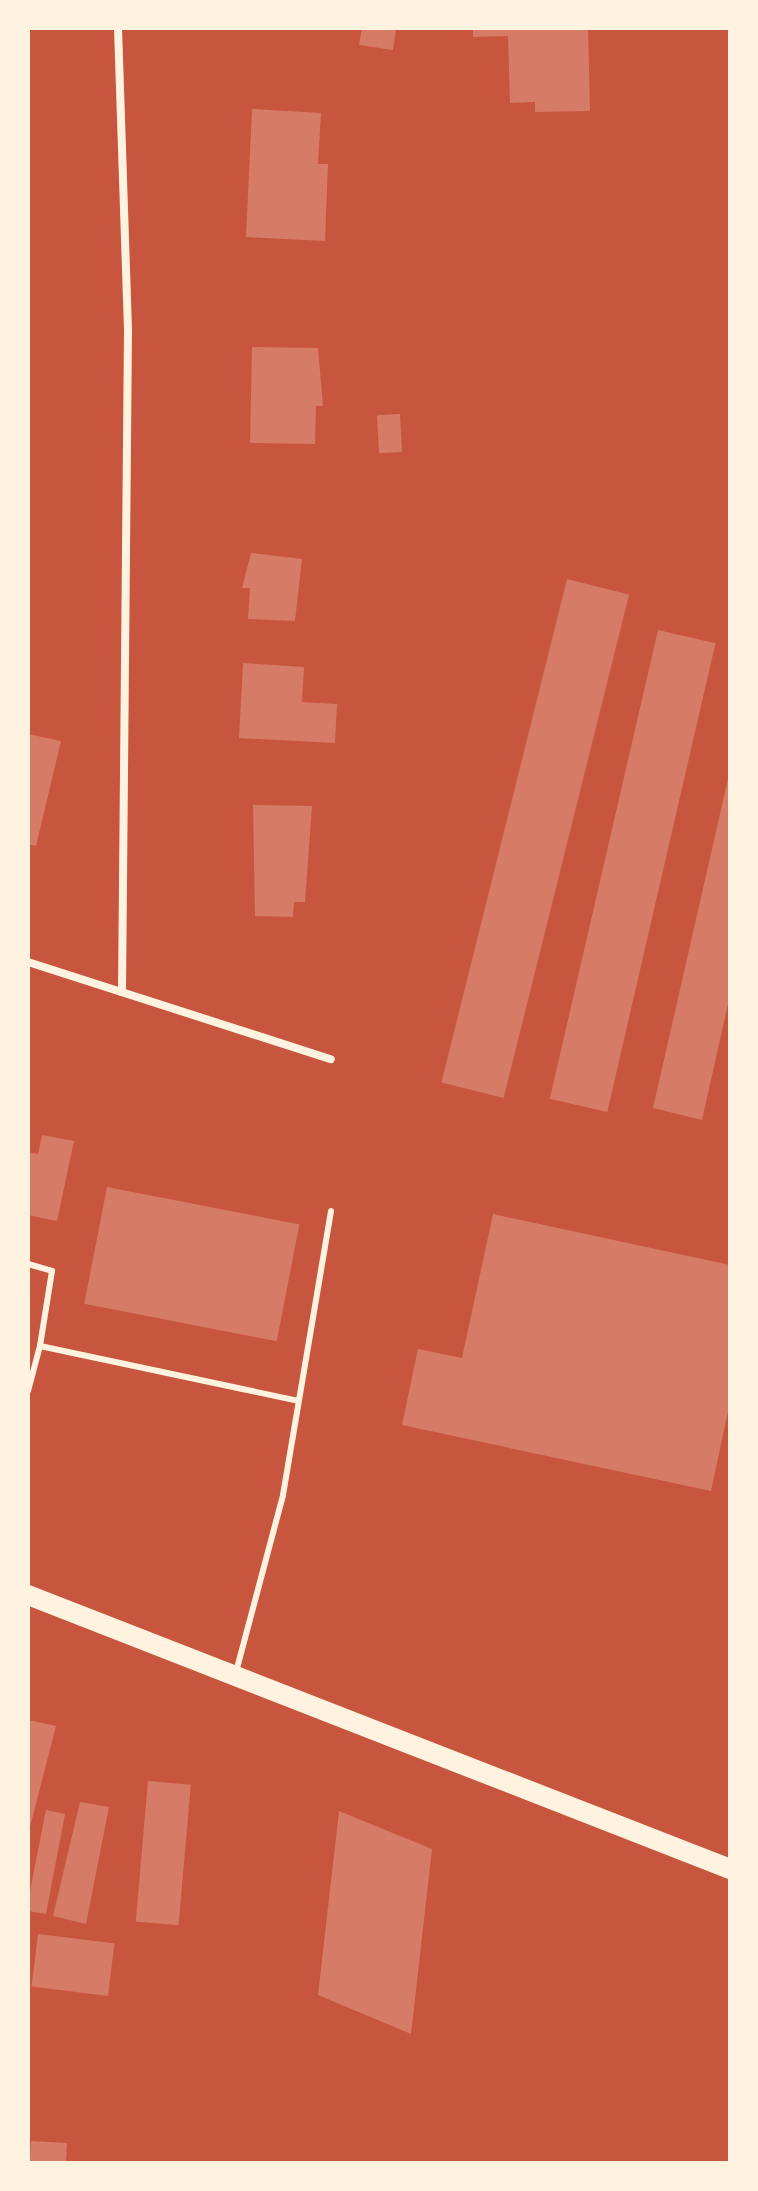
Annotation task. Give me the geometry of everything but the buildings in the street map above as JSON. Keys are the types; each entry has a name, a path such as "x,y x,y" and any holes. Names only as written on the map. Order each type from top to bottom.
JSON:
{"main road":[{"path":"28,1595 730,1869"}],"street":[{"path":"118,28 128,331 122,992"},
{"path":"28,962 331,1059"}],"lane":[{"path":"235,1676 283,1495 331,1211"},
{"path":"28,1264 52,1271 40,1346 28,1391"},
{"path":"40,1346 298,1401"}]}
